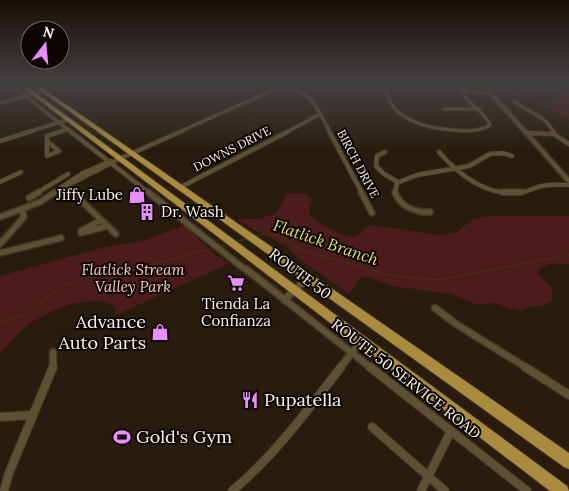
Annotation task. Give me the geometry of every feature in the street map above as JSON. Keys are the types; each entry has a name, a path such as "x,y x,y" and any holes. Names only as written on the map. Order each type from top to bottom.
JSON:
{"highway":[{"name":"ROUTE 50","path":"49,106 562,491"},
{"name":"ROUTE 50","path":"63,106 569,462"}],"street":[{"name":"ROUTE 50 SERVICE ROAD","path":"38,106 527,491"},
{"path":"0,217 22,210 64,187 83,173 237,106"},
{"name":"BIRCH DRIVE","path":"315,106 372,213"},
{"path":"395,106 406,118 423,126 448,130 484,129 489,127 490,123 475,106"},
{"path":"503,106 569,181"},
{"path":"520,106 549,122 554,134"},
{"path":"444,110 479,109"},
{"name":"DOWNS DRIVE","path":"179,188 320,114"},
{"path":"0,141 67,120"},
{"path":"48,142 47,136 68,129"},
{"path":"527,133 554,134 569,143"},
{"path":"385,152 377,156 376,166 384,174 398,182"},
{"path":"439,152 454,169 478,185 501,192 519,193 545,185 569,185"},
{"path":"430,212 416,212 400,201 395,190 398,182 410,176 472,165 485,155 500,153 512,156"},
{"path":"0,182 21,172"},
{"path":"29,198 68,174"},
{"path":"52,185 64,187 116,234"},
{"path":"0,244 24,217 22,210"},
{"path":"101,220 81,231 81,233 108,226"},
{"path":"0,253 62,238"},
{"path":"284,300 308,278"},
{"path":"435,308 456,324 569,395"},
{"path":"232,491 257,470 278,446 361,341"},
{"path":"4,491 9,473 53,371 53,352"},
{"path":"0,417 33,415"},
{"path":"372,427 445,491"},
{"path":"421,491 451,431"}],"green space":[{"path":"544,106 569,106 569,120"},
{"path":"287,194 305,194 312,200 310,212 314,219 331,230 350,237 357,236 367,227 373,225 438,235 457,232 472,220 488,216 569,216 569,264 550,264 539,269 538,274 552,288 552,300 549,303 525,309 522,312 493,303 477,305 452,294 392,286 368,277 361,278 349,294 298,258 287,247 237,220 259,219 276,213"},
{"name":"Flatlick Stream Valley Park","path":"185,225 212,253 230,263 116,315 113,305 102,302 78,303 65,306 31,323 0,353 0,276 105,247 140,242"}],"waterway":[{"name":"Flatlick Branch","path":"254,236 266,234 278,236 288,240 298,249 392,276 439,280 569,255"},
{"name":"Flatlick Branch","path":"235,242 246,239"},
{"name":"Flatlick Branch","path":"221,246 229,244"},
{"name":"Flatlick Branch","path":"0,321 20,317 63,286 81,278 120,273 214,248"}],"place":[{"name":"Jiffy Lube","path":"137,195"},
{"name":"Dr. Wash","path":"147,212"},
{"name":"Tienda La Confianza","path":"236,283"},
{"name":"Advance Auto Parts","path":"160,332"},
{"name":"Pupatella","path":"250,400"},
{"name":"Gold's Gym","path":"122,437"}]}
